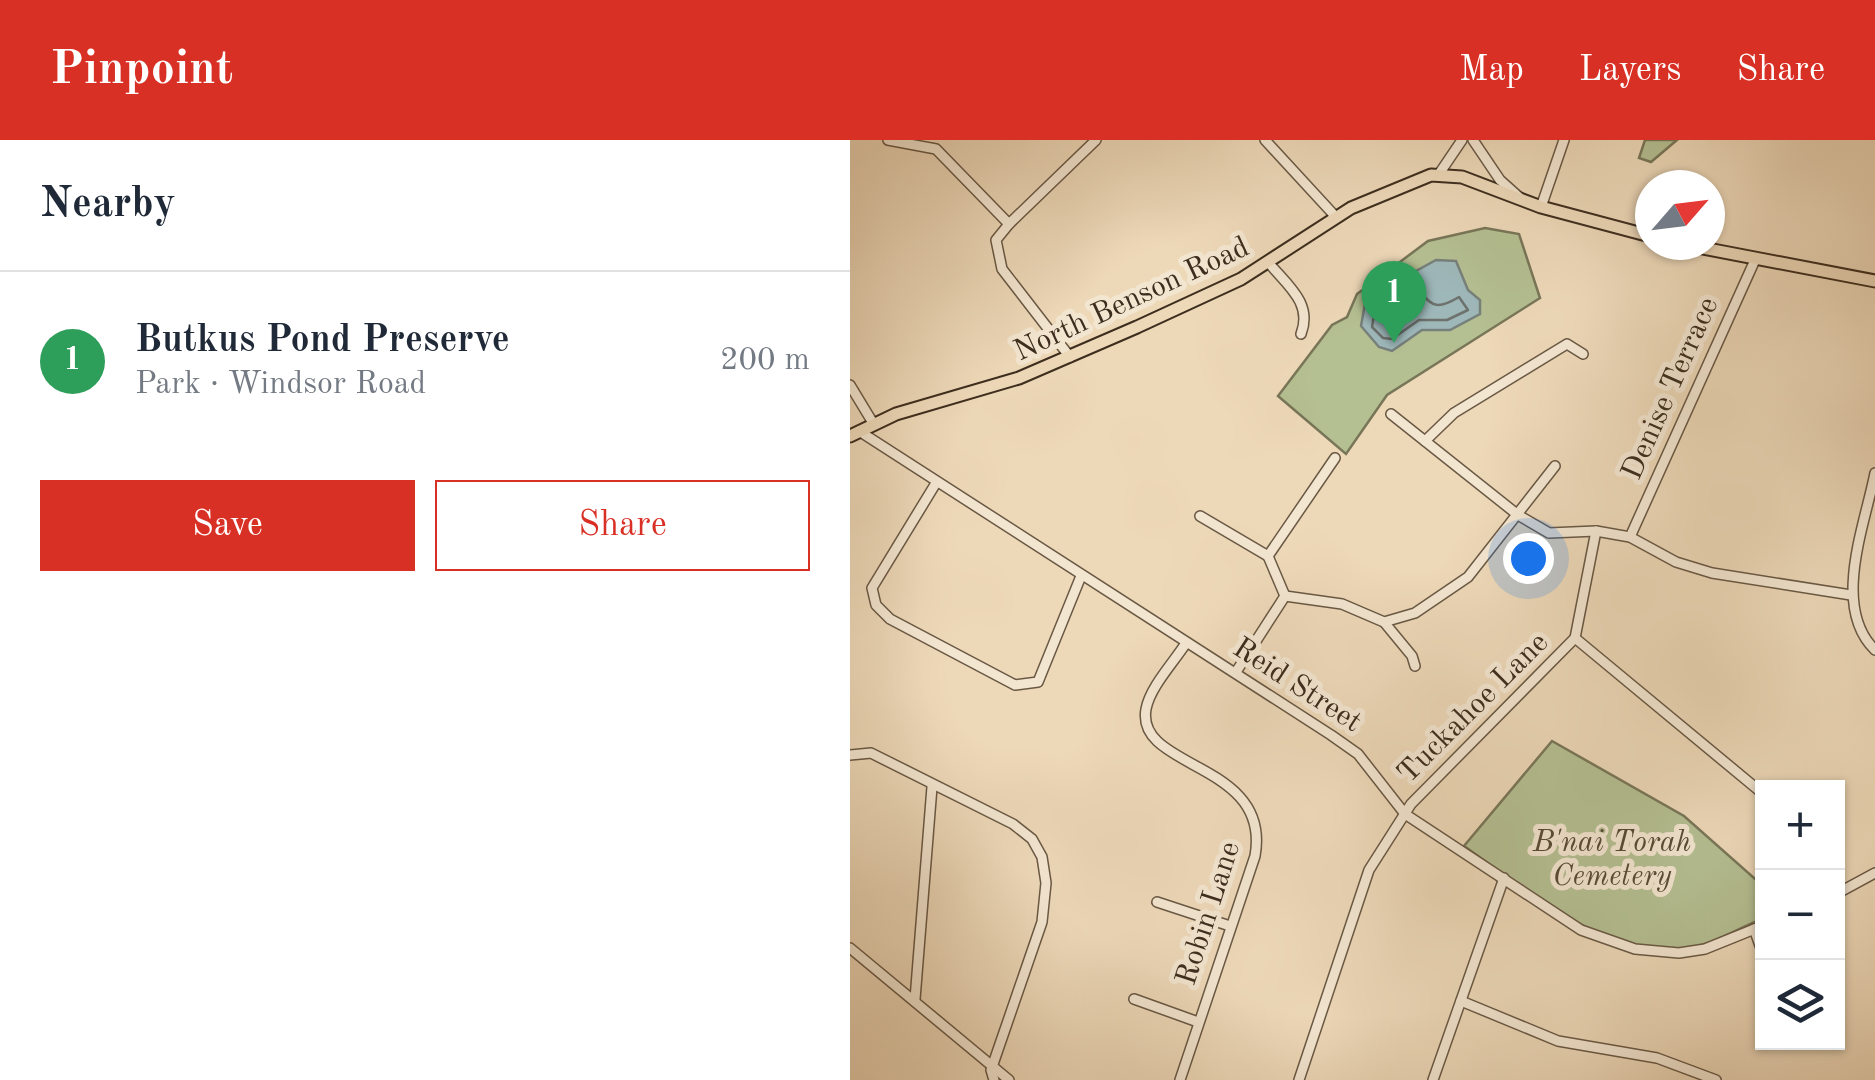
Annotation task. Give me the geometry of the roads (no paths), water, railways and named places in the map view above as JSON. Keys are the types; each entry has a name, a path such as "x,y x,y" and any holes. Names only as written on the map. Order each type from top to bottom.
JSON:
{"main road":[{"name":"North Benson Road","path":"854,433 873,423 1070,357 1220,290 1336,216 1439,174"},
{"path":"1439,174 1478,182 1541,208 1635,232"},
{"path":"1725,253 1875,281"}],"street":[{"path":"888,140 920,142 936,149 1009,224"},
{"path":"1070,357 998,262 996,240 1096,140"},
{"path":"1265,140 1336,216"},
{"path":"1439,174 1462,140"},
{"path":"1473,140 1500,180 1525,202"},
{"path":"1541,208 1564,140"},
{"name":"Denise Terrace","path":"1630,536 1754,260"},
{"path":"1268,262 1304,306 1307,316 1302,334"},
{"path":"1425,441 1454,413 1567,344 1582,354"},
{"path":"850,386 873,423"},
{"path":"1391,414 1518,515 1549,534 1596,531 1630,536 1676,562 1712,573 1852,594"},
{"name":"Reid Street","path":"854,433 1236,672 1358,754 1404,814 1581,930 1635,949 1691,952 1755,929"},
{"path":"1268,556 1335,458"},
{"path":"1285,596 1342,604 1384,622 1400,620 1426,608 1468,577 1555,466"},
{"path":"1875,473 1852,594 1856,619 1875,650"},
{"path":"936,483 872,588 876,605 890,619 1015,685 1038,682 1081,576"},
{"path":"1200,516 1268,556 1285,596"},
{"path":"1575,638 1596,531"},
{"path":"1236,672 1285,596"},
{"path":"1384,622 1415,666"},
{"name":"Tuckahoe Lane","path":"1299,1080 1369,870 1404,814 1575,638 1755,787"},
{"name":"Robin Lane","path":"1180,1080 1255,856 1256,820 1240,795 1154,738 1146,717 1148,702 1186,643"},
{"path":"853,754 871,754 1020,828 1038,847 1044,870 1045,903 1037,942 992,1075"},
{"path":"915,999 932,786"},
{"path":"1845,889 1875,873"},
{"path":"1433,1080 1504,878"},
{"path":"1157,902 1230,926"},
{"path":"850,948 915,999 992,1075 1008,1080"},
{"path":"1134,998 1198,1022"},
{"path":"1461,1000 1558,1041 1657,1058 1716,1080"}],"water":[{"path":"1436,260 1456,261 1468,290 1480,300 1480,314 1450,330 1422,330 1392,351 1379,347 1361,326 1365,304 1378,292"}],"place":[{"name":"Butkus Pond Preserve","path":"1394,343"}],"park label":[{"name":"B'nai Torah Cemetery","path":"1612,858"}]}
